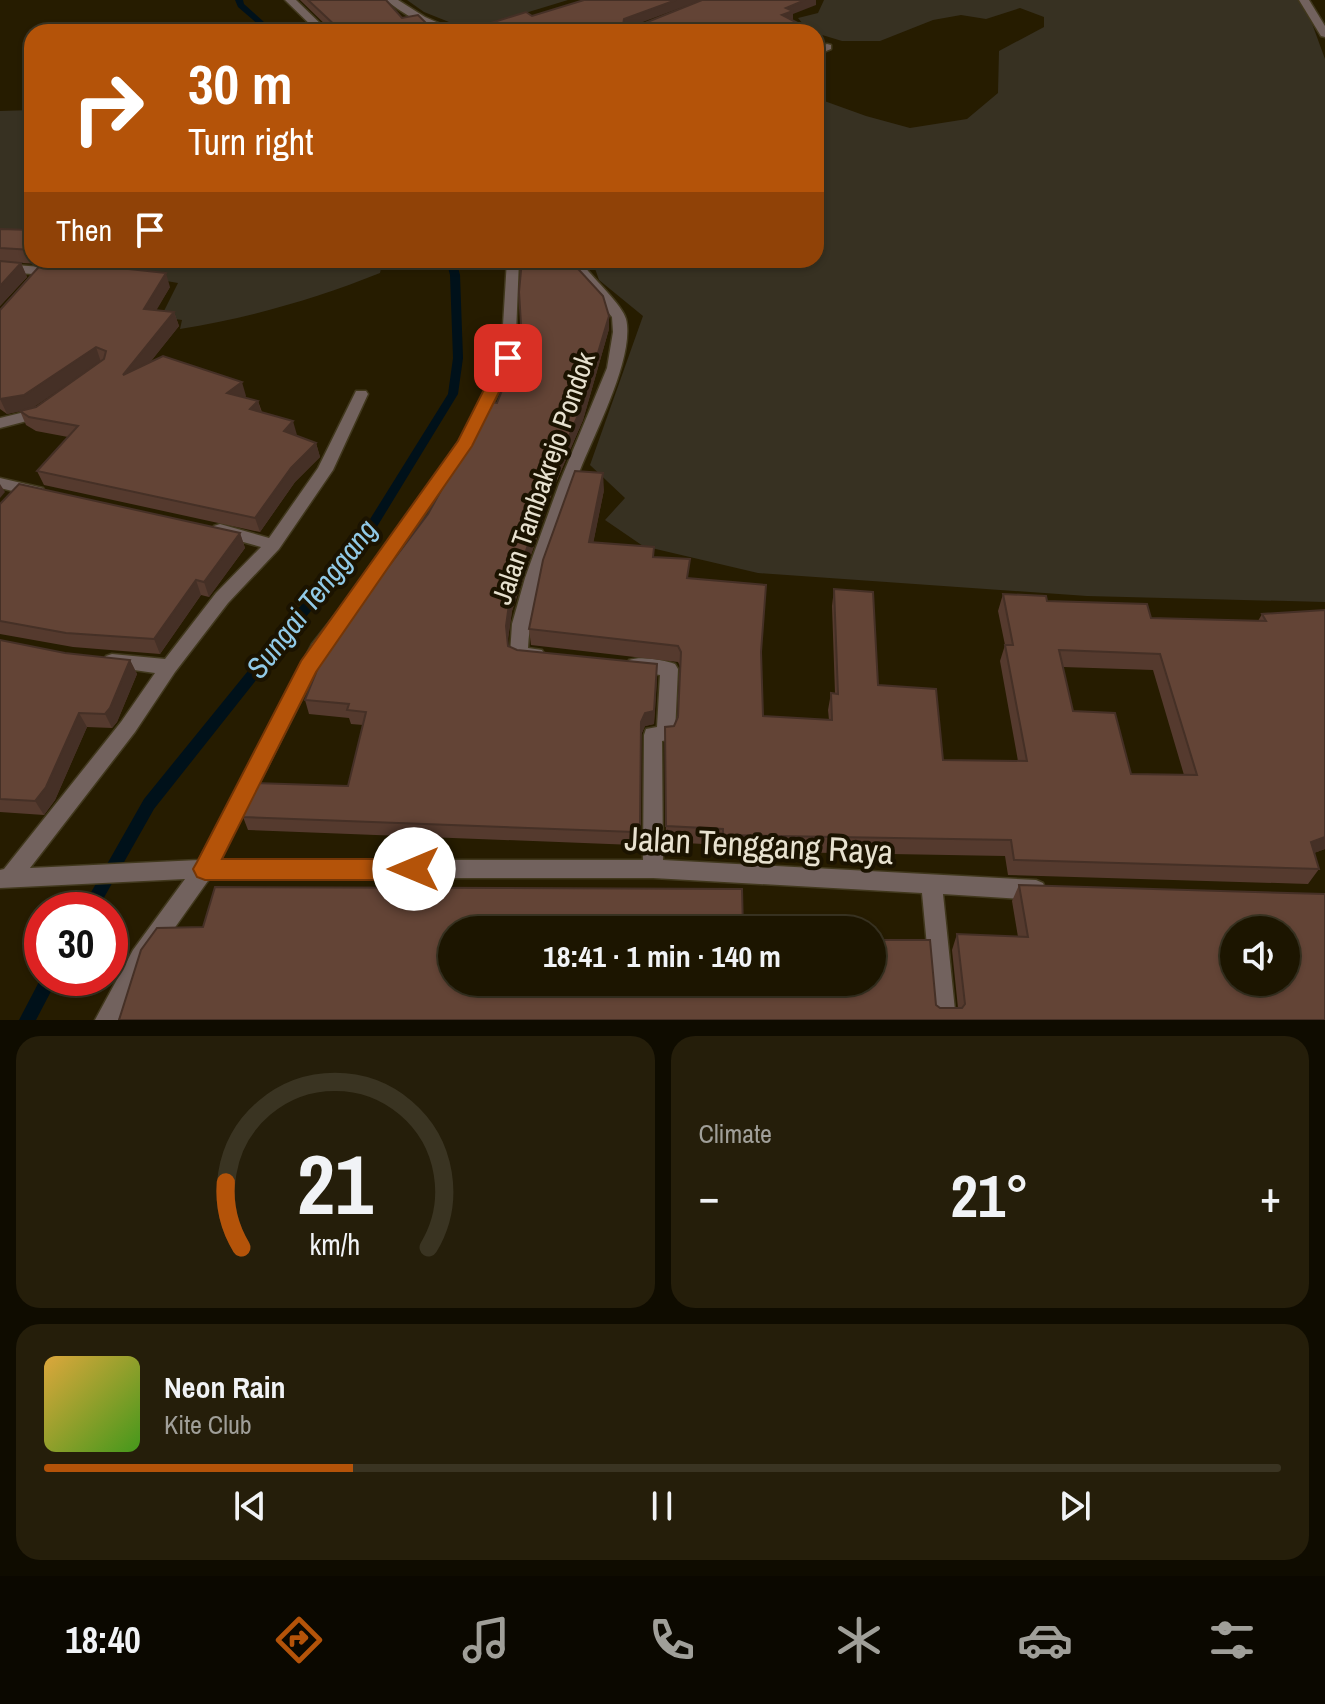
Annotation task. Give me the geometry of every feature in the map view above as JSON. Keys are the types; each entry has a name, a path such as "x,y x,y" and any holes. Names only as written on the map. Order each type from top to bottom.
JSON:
{"street":[{"path":"290,0 316,24"},
{"path":"391,0 434,24"},
{"path":"1304,0 1325,34"},
{"path":"0,268 43,271 25,292"},
{"path":"106,1020 141,957 197,870 318,649 380,569 474,430 508,358 513,268"},
{"name":"Jalan Tambakrejo Pondok","path":"549,657 519,654 521,624 533,578 567,484 614,368 620,332 619,317 579,268"},
{"path":"5,878 128,727 222,598 273,545 325,470 361,394"},
{"path":"0,423 36,416 58,400"},
{"path":"0,483 16,494 51,496"},
{"path":"203,526 273,545"},
{"path":"100,660 169,667"},
{"path":"609,663 669,669 666,733 653,735 653,869"},
{"name":"Jalan Tenggang Raya","path":"5,878 197,870 653,869 1056,891"},
{"path":"932,886 945,1020"}],"shaded area":[{"path":"407,0 568,0 489,24 454,24 424,12"},
{"path":"824,0 1299,0 1306,7 1325,59 1325,602 1087,596 758,573 643,546 605,520 625,498 590,465 643,316 599,280 595,268 824,268 824,101 910,128 967,119 998,93 999,51 1044,27 1044,17 1020,8 986,19 961,15 933,20 880,41 842,41 824,36 824,24 803,24 798,18 818,13"},
{"path":"24,110 24,237 0,235 0,111"},
{"path":"75,268 381,268 380,273 282,307 180,329 182,320 161,317 178,283 104,270 58,297"}],"building":[{"path":"308,0 386,0 402,18 418,15 427,24 334,24"},
{"path":"584,0 676,0 624,19 623,24 488,24 526,12 532,16"},
{"path":"702,0 805,0 786,8 793,11 782,15 799,24 642,24"},
{"path":"0,229 24,230 24,250 0,248"},
{"path":"0,261 21,263 0,286"},
{"path":"38,268 119,268 166,273 144,309 174,312 123,375 163,356 242,382 227,393 258,401 250,409 293,421 284,431 316,443 291,468 255,518 37,471 78,426 29,417 20,411 36,407 104,359 106,351 96,347 24,395 0,399 0,310"},
{"path":"521,268 577,268 603,296 609,316 582,406 553,473 510,597 506,626 508,646 517,650 657,664 654,711 645,713 641,722 640,828 634,828 634,832 243,817 253,783 348,786 366,712 347,710 349,704 305,700 334,628 360,594 367,595 428,514 490,402 497,403 522,340 519,292"},
{"path":"575,471 603,473 589,542 654,547 653,557 690,559 687,578 766,585 761,652 763,716 832,720 831,693 838,694 834,589 873,592 878,685 936,689 943,760 1027,761 1005,645 1013,645 1003,594 1046,596 1047,601 1147,604 1151,618 1266,621 1262,614 1325,610 1325,837 1311,842 1319,869 1014,860 1011,840 723,835 723,829 666,826 665,727 674,726 678,717 681,652 678,646 529,629 543,560","holes":["1059,650 1160,654 1197,775 1131,774 1115,713 1073,711"]},
{"path":"19,484 240,533 204,582 196,580 154,639 66,633 0,621 0,504"},
{"path":"0,640 65,653 130,660 105,714 79,713 46,787 35,801 0,799"},
{"path":"1019,885 1325,894 1325,1020 119,1020 141,950 157,928 203,927 215,887 742,889 743,916 438,916 438,996 886,996 886,940 930,940 936,1005 940,1008 962,1008 965,1004 957,934 1028,937"}],"waterway":[{"name":"Sungai Tenggang","path":"239,0 262,24"},
{"name":"Sungai Tenggang","path":"99,892 149,804 371,527 453,394 458,358 453,268"},
{"name":"Sungai Tenggang","path":"27,1020 40,996"}],"route":[{"path":"414,869 205,869 318,649 380,569 474,430 508,358"}]}
